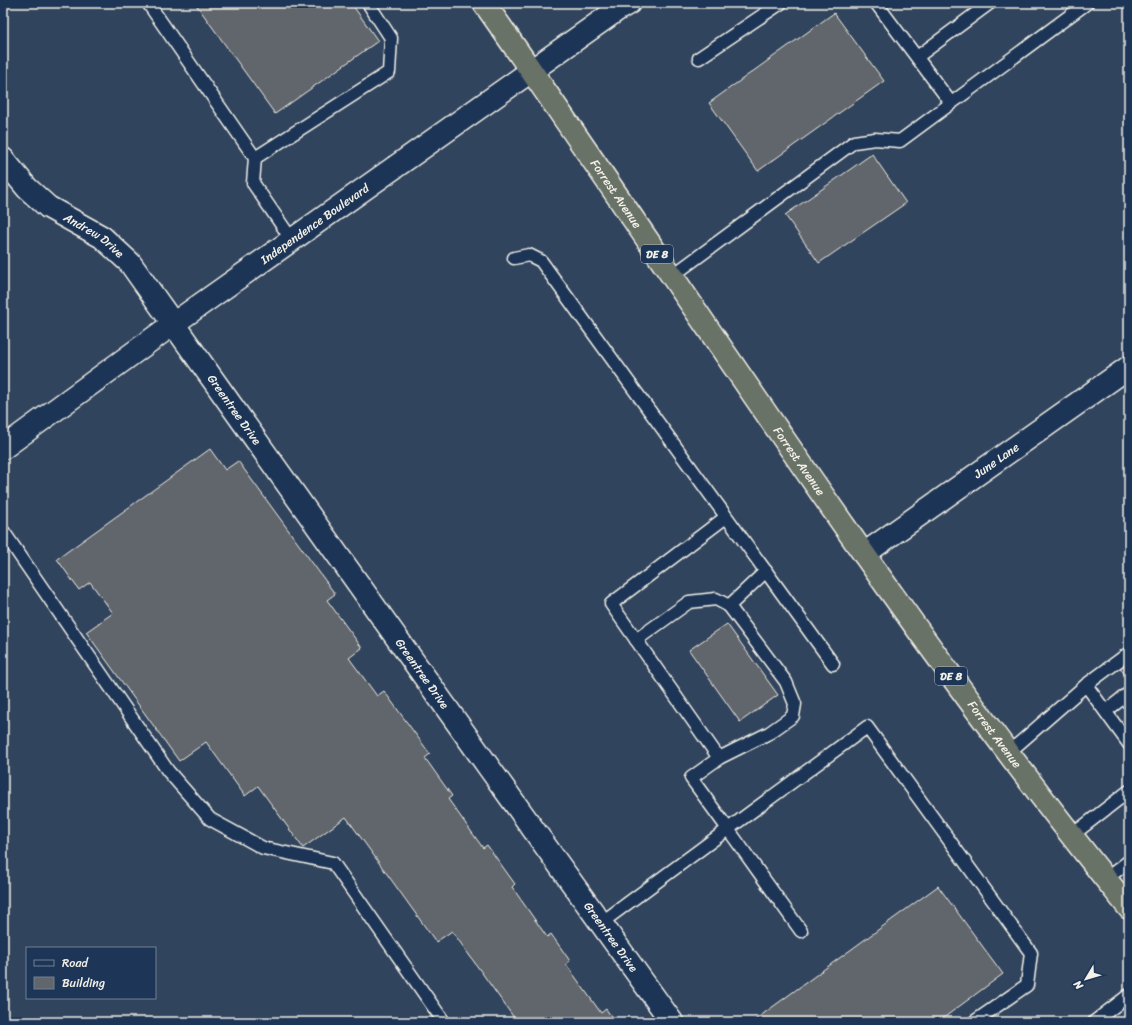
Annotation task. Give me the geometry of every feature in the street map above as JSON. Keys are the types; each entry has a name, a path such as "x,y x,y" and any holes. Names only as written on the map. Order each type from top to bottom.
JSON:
{"highway":[{"name":"Forrest Avenue","path":"484,3 864,554 1008,753 1071,836 1129,908"}],"street":[{"name":"Independence Boulevard","path":"3,448 173,324 629,3"},
{"name":"Andrew Drive","path":"3,159 27,188 48,207 102,237 130,263 173,324"},
{"name":"Greentree Drive","path":"173,324 672,1022"},
{"name":"June Lane","path":"864,554 1129,367"}],"lane":[{"path":"148,3 255,158 253,183 292,240"},
{"path":"255,158 389,72 391,38 368,3"},
{"path":"699,58 781,3"},
{"path":"876,3 951,103"},
{"path":"917,57 990,3"},
{"path":"672,276 854,142 875,139 900,141 1087,3"},
{"path":"514,258 529,255 541,261 833,664"},
{"path":"718,758 611,604 726,517"},
{"path":"3,531 168,771 210,819 263,848 333,863 444,1022"},
{"path":"730,606 766,571"},
{"path":"636,640 689,602 716,598 730,606 786,682 795,704 793,716 769,733 718,758 691,778 801,931"},
{"path":"1008,753 1086,685 1129,653"},
{"path":"1086,685 1129,744"},
{"path":"1106,711 1129,693"},
{"path":"601,923 866,727 1031,953 1027,984 974,1022"},
{"path":"1071,836 1129,791"},
{"path":"1106,879 1129,860"},
{"path":"1094,1022 1129,995"}],"building":[{"path":"195,3 351,3 378,41 275,114"},
{"path":"834,13 884,81 758,171 709,103"},
{"path":"872,154 906,203 819,263 785,215"},
{"path":"210,449 225,470 238,461 335,594 327,600 362,648 349,658 377,696 384,691 430,754 425,758 452,796 448,799 483,848 487,845 515,884 512,887 547,937 551,934 570,961 566,964 601,1013 606,1009 615,1022 517,1022 452,931 436,942 346,817 303,848 258,786 245,796 206,742 179,761 86,632 113,613 90,582 79,590 57,559"},
{"path":"727,624 778,695 740,722 689,650"},
{"path":"1129,659 1129,681 1119,666"},
{"path":"938,886 1003,974 938,1022 752,1022"}]}
